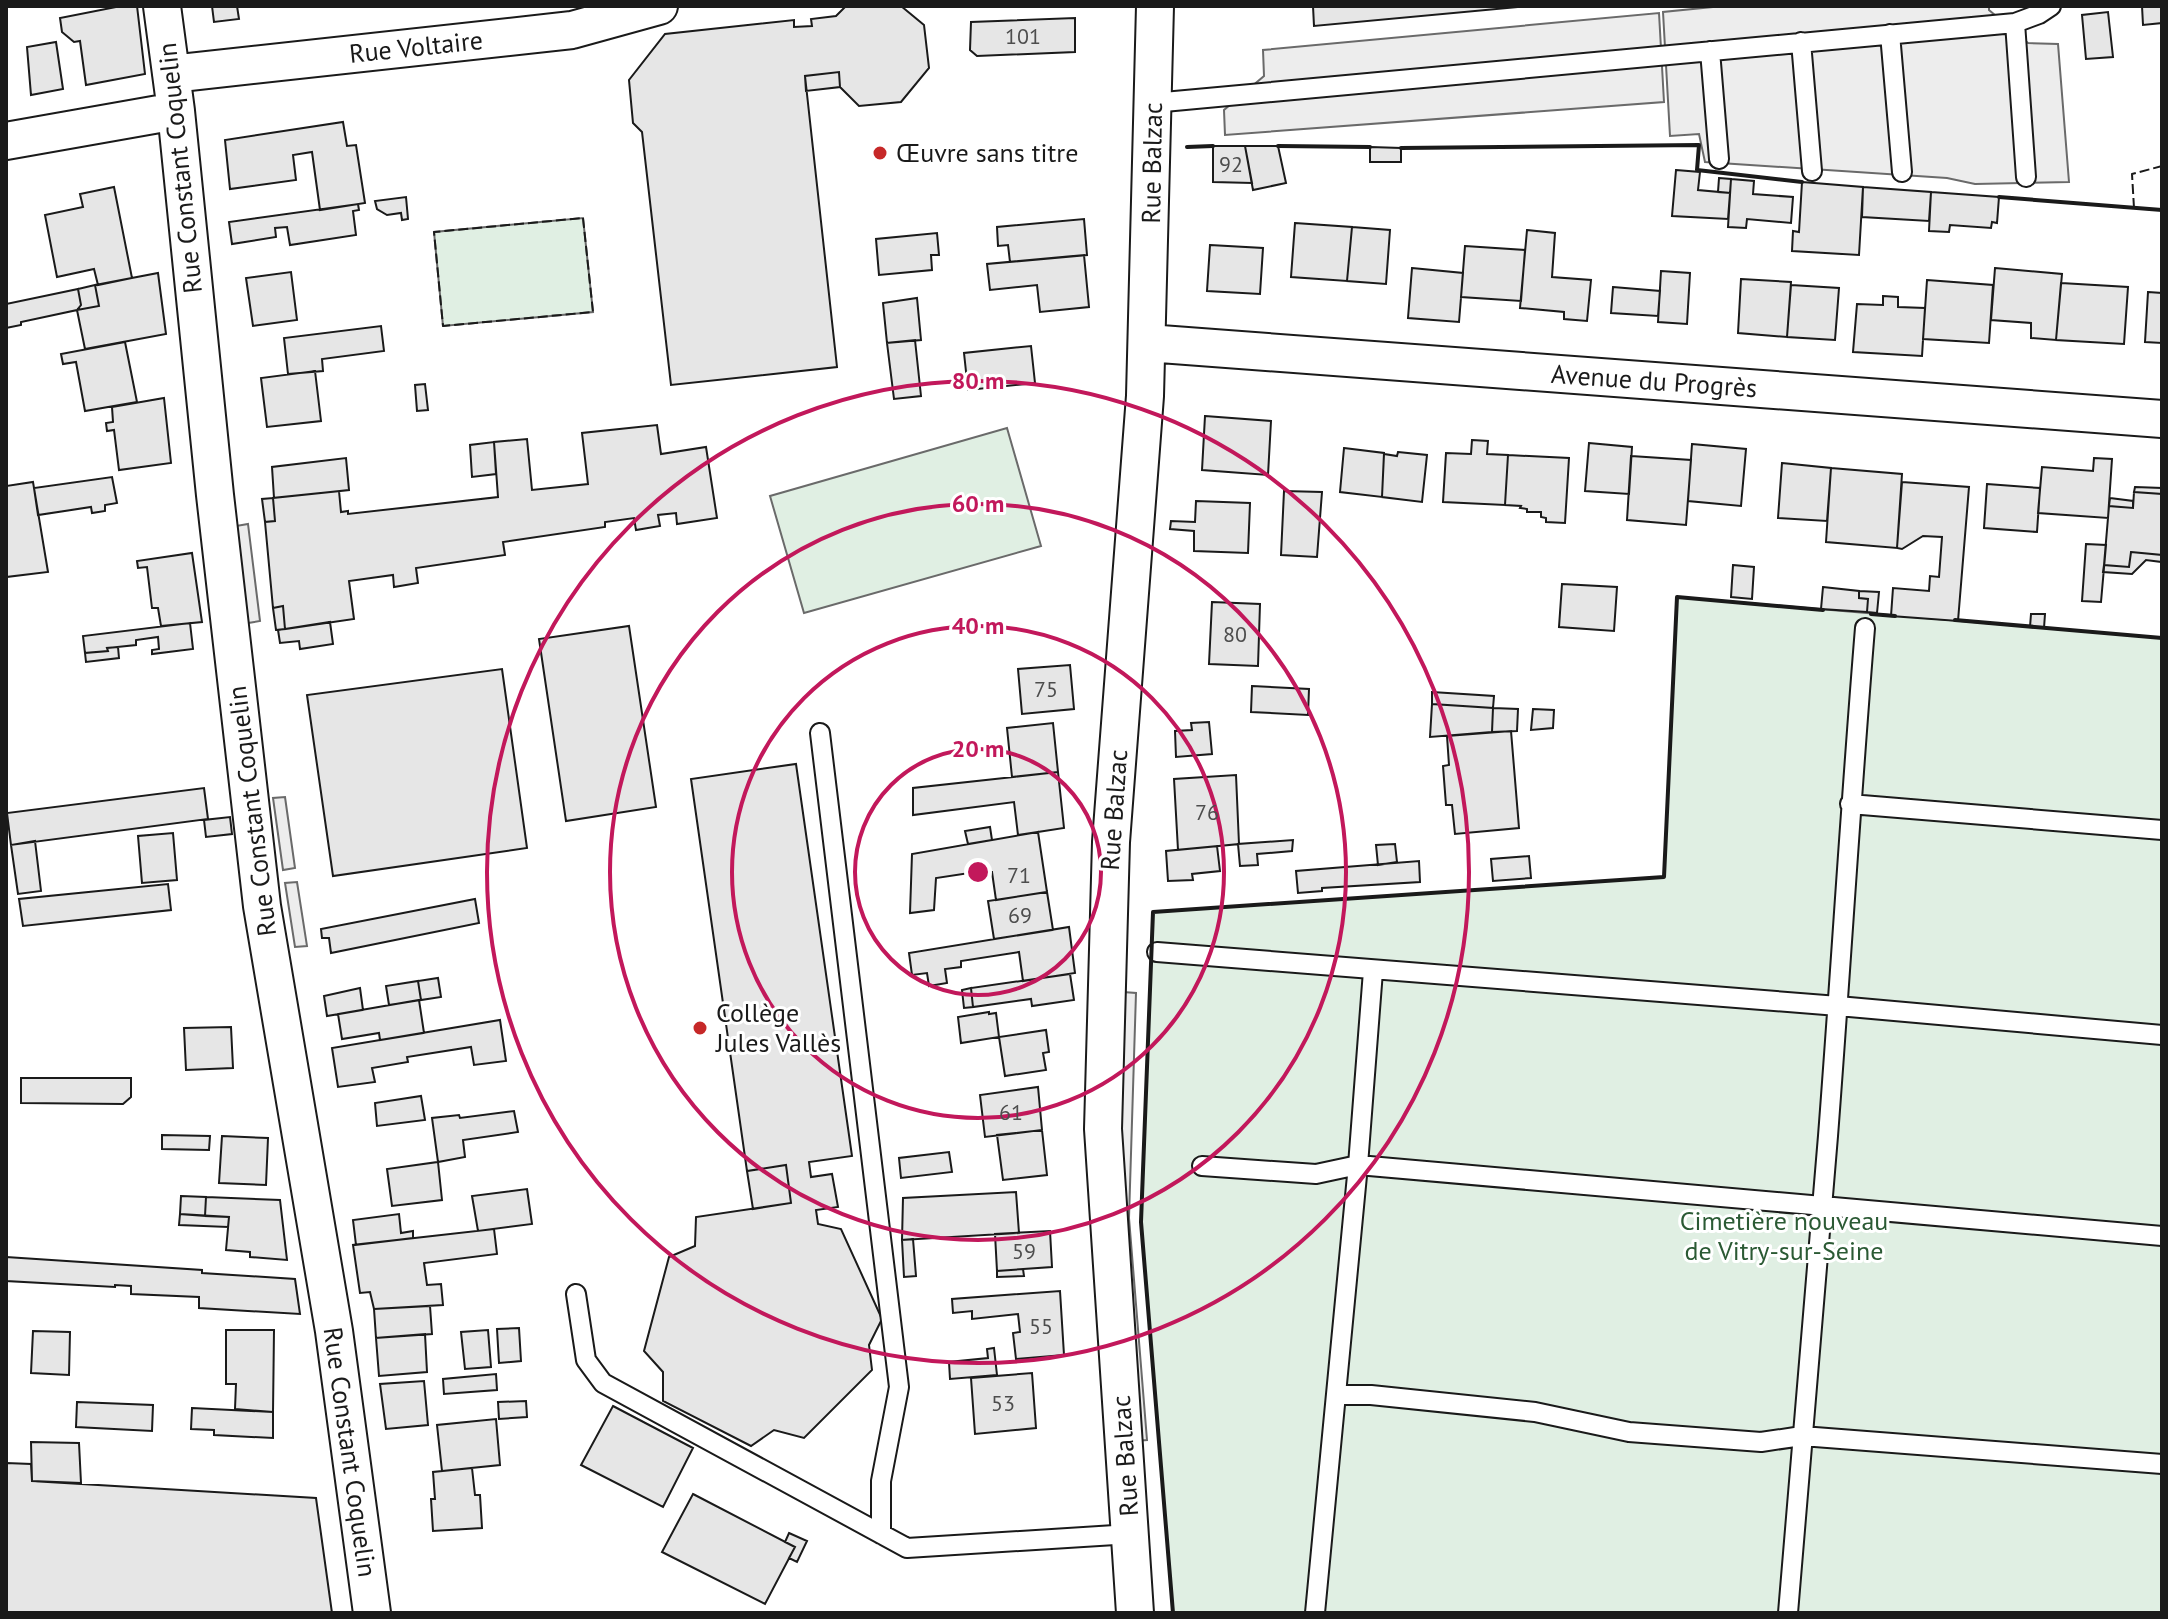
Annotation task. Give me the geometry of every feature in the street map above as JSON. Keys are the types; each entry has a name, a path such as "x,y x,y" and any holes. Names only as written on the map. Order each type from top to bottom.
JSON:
{"street":[{"name":"Rue Constant Coquelin","path":"162,6 262,906 334,1331 372,1613"},
{"name":"Rue Voltaire","path":"171,74 572,30 659,6"},
{"name":"Rue Balzac","path":"1135,1613 1103,1129 1111,842 1145,396 1155,6"},
{"path":"6,141 176,111"},
{"name":"Avenue du Progrès","path":"1147,343 2162,419"}],"lane":[{"path":"1153,103 2015,23 2051,6"},
{"path":"2015,23 2026,177"},
{"path":"1890,34 1902,172"},
{"path":"1801,42 1812,171"},
{"path":"1710,51 1719,159"},
{"path":"1788,1613 1823,1207 1865,628"},
{"path":"820,733 899,1387 881,1481 881,1534"},
{"path":"1850,804 2162,830"},
{"path":"1157,952 2162,1035"},
{"path":"1315,1613 1358,1165 1373,971"},
{"path":"1202,1166 1316,1174 1358,1165 2162,1236"},
{"path":"576,1294 586,1360 603,1383 907,1548 1131,1534"},
{"path":"1336,1395 1371,1395 1535,1412 1629,1432 1761,1442 1802,1436 2162,1464"}],"green space":[{"path":"583,218 593,312 443,326 434,232"},
{"path":"1007,428 1041,546 804,613 770,496"},
{"name":"Cimetière nouveau de Vitry-sur-Seine","path":"1677,597 2162,638 2162,1613 1173,1613 1141,1222 1153,912 1664,877"}],"shaded area":[{"path":"1723,6 1989,6 1989,10 2028,43 2058,44 2069,182 1975,184 1947,178 1705,162 1699,134 1670,136 1663,12"},
{"path":"1659,13 1664,102 1225,135 1224,110 1264,76 1263,50"},
{"path":"248,524 260,621 248,623 236,526"},
{"path":"285,797 295,868 283,870 273,798"},
{"path":"297,882 307,946 295,947 285,883"},
{"path":"1123,992 1136,993 1129,1218 1147,1440 1135,1441 1117,1229"}],"building":[{"path":"121,6 137,6 145,74 86,85 80,41 74,42 62,32 60,18"},
{"path":"212,6 237,6 239,19 214,22"},
{"path":"846,6 901,6 924,25 929,68 901,102 859,106 840,87 839,72 805,76 837,367 671,385 642,132 633,123 629,80 665,34 794,20 794,27 812,26 811,19 836,16"},
{"path":"1313,6 1529,6 1314,26"},
{"path":"2142,6 2162,6 2162,23 2143,25"},
{"path":"2108,12 2113,57 2086,59 2082,15"},
{"path":"1075,18 1075,52 977,56 970,50 971,22"},
{"path":"56,42 63,89 31,95 27,47"},
{"path":"839,72 840,87 806,91 805,76"},
{"path":"343,122 347,146 356,145 365,203 320,210 312,152 293,155 296,180 230,189 225,140"},
{"path":"1213,146 1245,146 1252,183 1213,182"},
{"path":"1245,146 1278,146 1286,183 1253,190"},
{"path":"1370,147 1401,148 1401,162 1370,162"},
{"path":"1676,170 1700,172 1698,190 1730,193 1728,219 1672,216"},
{"path":"1719,178 1731,179 1730,193 1718,192"},
{"path":"1731,179 1754,181 1753,194 1793,197 1791,223 1747,219 1746,228 1728,227"},
{"path":"1802,182 1863,187 1859,255 1792,251 1793,231 1799,232"},
{"path":"114,187 132,278 98,285 94,269 57,277 45,215 83,207 80,194"},
{"path":"1863,187 1931,192 1929,221 1862,217"},
{"path":"1931,192 1999,197 1997,223 1992,222 1991,228 1950,225 1949,232 1929,231"},
{"path":"406,197 408,219 402,220 401,213 387,215 377,209 375,201"},
{"path":"358,204 359,210 353,211 356,235 290,245 287,227 275,228 276,237 232,244 229,222"},
{"path":"1084,219 1087,255 1010,262 1008,245 998,246 997,227"},
{"path":"1295,223 1352,227 1347,281 1291,277"},
{"path":"1352,227 1390,230 1386,284 1347,281"},
{"path":"1527,230 1555,233 1552,277 1591,280 1587,321 1564,319 1564,312 1520,308"},
{"path":"937,233 939,255 931,255 932,270 879,275 876,239"},
{"path":"1210,245 1263,248 1260,294 1207,291"},
{"path":"1465,246 1525,250 1521,301 1461,297"},
{"path":"1084,255 1089,307 1040,312 1037,285 990,290 987,264"},
{"path":"1412,268 1463,273 1459,322 1408,318"},
{"path":"1995,268 2062,274 2056,340 2031,338 2031,323 1991,320"},
{"path":"1661,271 1690,273 1687,324 1658,322"},
{"path":"291,272 297,320 253,326 246,278"},
{"path":"158,273 166,334 85,349 77,310 99,306 95,285"},
{"path":"1741,279 1791,282 1787,337 1738,333"},
{"path":"1927,280 1993,285 1989,343 1923,339"},
{"path":"2061,283 2128,287 2124,344 2056,340"},
{"path":"95,285 99,306 77,310 81,305 78,289"},
{"path":"1791,285 1839,288 1835,340 1787,337"},
{"path":"1613,287 1660,291 1658,316 1611,313"},
{"path":"78,289 81,305 77,310 6,328 6,304"},
{"path":"2148,292 2162,293 2162,343 2145,342"},
{"path":"1883,296 1898,297 1898,307 1925,308 1922,356 1853,352 1857,304 1883,305"},
{"path":"917,298 921,340 887,343 883,303"},
{"path":"381,326 384,351 322,359 323,371 288,374 284,338"},
{"path":"915,340 921,396 894,399 887,343"},
{"path":"125,342 137,402 85,411 76,362 63,364 61,354"},
{"path":"1031,346 1035,383 968,390 964,353"},
{"path":"315,371 321,421 267,427 261,378"},
{"path":"425,384 428,410 417,411 415,385"},
{"path":"164,398 171,463 119,470 114,430 107,431 106,423 113,422 112,407"},
{"path":"1205,416 1271,421 1268,475 1202,470"},
{"path":"657,425 661,454 706,447 717,518 677,524 676,513 658,515 660,526 636,530 634,518 605,522 605,527 503,542 505,555 416,568 418,583 394,587 393,575 349,581 354,619 285,629 283,606 273,608 265,522 275,521 273,498 339,491 341,512 348,511 348,514 498,497 494,442 527,439 532,490 588,484 582,433"},
{"path":"1472,440 1488,441 1487,454 1508,455 1505,505 1443,502 1446,453 1471,454"},
{"path":"494,442 496,474 472,477 470,445"},
{"path":"1589,443 1632,447 1629,494 1585,491"},
{"path":"1692,444 1746,449 1741,506 1688,501"},
{"path":"1344,448 1384,453 1382,497 1340,492"},
{"path":"1398,452 1427,455 1422,502 1382,497 1384,454 1397,456"},
{"path":"1508,455 1569,458 1565,523 1546,522 1541,512 1527,512 1521,506 1505,505"},
{"path":"1631,456 1691,460 1686,525 1627,520"},
{"path":"346,458 349,490 274,498 272,467"},
{"path":"2094,458 2112,459 2108,518 2038,513 2042,467 2093,471"},
{"path":"1782,463 1831,468 1827,521 1778,518"},
{"path":"1831,468 1902,474 1897,548 1826,542"},
{"path":"112,477 117,503 105,505 105,511 92,513 91,507 38,515 34,488"},
{"path":"33,482 48,572 6,577 6,486"},
{"path":"1902,482 1969,487 1958,621 1891,616 1893,588 1929,591 1930,576 1939,577 1942,537 1923,536 1902,549 1897,548"},
{"path":"1987,484 2040,488 2037,532 1984,528"},
{"path":"2135,487 2162,488 2162,494 2134,492"},
{"path":"1284,491 1322,492 1317,557 1281,555"},
{"path":"2134,492 2162,494 2162,555 2131,552 2129,567 2104,565 2109,506 2133,508"},
{"path":"273,498 275,521 265,522 262,499"},
{"path":"2110,498 2133,501 2133,508 2109,506"},
{"path":"1196,501 1250,503 1248,553 1194,551 1194,531 1170,529 1171,521 1195,522"},
{"path":"2086,544 2106,545 2101,602 2082,601"},
{"path":"2131,552 2162,555 2162,562 2146,560 2132,574 2103,572 2104,565 2129,567"},
{"path":"192,553 202,622 161,626 158,608 152,608 147,567 138,568 137,561"},
{"path":"1733,565 1754,567 1752,599 1731,597"},
{"path":"1562,584 1617,587 1614,631 1559,627"},
{"path":"1823,587 1859,591 1859,598 1868,599 1867,612 1821,609"},
{"path":"1859,591 1879,592 1877,613 1867,612 1868,599 1859,598"},
{"path":"1212,602 1260,604 1258,666 1209,664"},
{"path":"283,606 285,629 276,630 273,608"},
{"path":"2031,614 2045,614 2044,628 2030,627"},
{"path":"330,622 333,644 300,649 299,641 280,643 278,630"},
{"path":"190,623 193,649 152,654 152,650 159,649 158,637 136,640 136,645 85,653 83,636"},
{"path":"629,626 656,807 566,821 539,639"},
{"path":"118,647 119,658 86,662 85,653"},
{"path":"1070,665 1074,709 1022,714 1018,669"},
{"path":"502,669 527,848 333,876 307,695"},
{"path":"1252,686 1309,689 1308,715 1251,712"},
{"path":"1432,692 1494,696 1493,708 1432,704"},
{"path":"1432,704 1493,708 1492,732 1430,737"},
{"path":"1493,708 1518,709 1517,731 1492,732"},
{"path":"1533,709 1554,710 1553,728 1531,730"},
{"path":"1209,722 1212,754 1176,757 1175,731 1192,730 1191,723"},
{"path":"1053,723 1058,772 1012,777 1007,728"},
{"path":"1511,731 1519,828 1455,834 1452,805 1446,805 1443,766 1449,765 1447,736"},
{"path":"796,764 852,1156 809,1162 811,1177 832,1174 838,1207 816,1210 818,1224 841,1229 882,1319 869,1345 872,1370 804,1438 774,1430 751,1446 663,1401 663,1372 644,1351 669,1257 695,1246 696,1217 791,1203 786,1165 747,1171 691,779"},
{"path":"1058,772 1064,828 1018,835 1014,802 913,815 913,788"},
{"path":"1236,775 1239,844 1178,850 1174,779"},
{"path":"204,788 208,819 11,845 7,813"},
{"path":"230,817 232,834 206,837 204,820"},
{"path":"990,827 992,840 968,844 965,831"},
{"path":"1038,832 1047,892 996,900 992,872 936,878 934,910 910,913 912,854"},
{"path":"173,833 177,880 142,883 138,836"},
{"path":"1293,840 1292,851 1257,854 1258,865 1240,866 1238,844"},
{"path":"35,841 41,891 18,894 11,845"},
{"path":"1395,844 1397,862 1378,865 1376,845"},
{"path":"1217,846 1220,871 1192,874 1193,880 1168,881 1166,851"},
{"path":"1529,856 1531,878 1493,881 1491,859"},
{"path":"1419,861 1420,882 1322,888 1322,891 1298,893 1296,871"},
{"path":"168,884 171,910 23,926 19,899"},
{"path":"1047,892 1053,930 994,939 988,901"},
{"path":"475,899 479,923 331,953 329,938 322,938 321,929"},
{"path":"1069,927 1075,973 1023,981 1019,952 961,961 961,967 945,969 947,983 929,986 927,973 912,975 909,953"},
{"path":"1070,974 1074,1000 1032,1006 1031,999 973,1007 971,988"},
{"path":"438,978 441,997 421,1000 418,981"},
{"path":"418,981 421,1000 389,1005 386,986"},
{"path":"360,988 363,1010 327,1016 324,996"},
{"path":"971,988 973,1007 964,1008 962,990"},
{"path":"419,1000 424,1033 380,1040 379,1033 342,1039 338,1014"},
{"path":"996,1013 999,1037 961,1043 958,1017"},
{"path":"500,1020 506,1061 474,1065 471,1047 407,1057 408,1062 372,1068 375,1082 338,1087 332,1048"},
{"path":"231,1027 233,1068 186,1070 184,1028"},
{"path":"1046,1030 1049,1052 1043,1053 1046,1070 1005,1076 999,1037"},
{"path":"21,1078 131,1078 131,1097 123,1104 21,1103"},
{"path":"1038,1087 1042,1130 985,1137 980,1095"},
{"path":"421,1096 425,1120 377,1126 375,1103"},
{"path":"514,1111 518,1132 463,1140 465,1157 438,1162 432,1118"},
{"path":"1042,1130 1047,1175 1003,1180 997,1135"},
{"path":"162,1135 210,1136 209,1150 162,1149"},
{"path":"222,1136 268,1138 266,1185 219,1183"},
{"path":"949,1152 952,1172 901,1178 899,1158"},
{"path":"438,1162 442,1200 392,1206 387,1169"},
{"path":"786,1165 791,1203 753,1209 747,1171"},
{"path":"527,1189 532,1224 478,1231 472,1196"},
{"path":"1016,1192 1019,1233 902,1240 903,1198"},
{"path":"181,1196 206,1197 205,1216 180,1214"},
{"path":"206,1197 280,1200 287,1260 250,1257 250,1252 226,1250 229,1217 205,1216"},
{"path":"180,1214 229,1217 228,1227 179,1225"},
{"path":"399,1214 401,1233 413,1231 413,1238 356,1245 353,1220"},
{"path":"494,1229 497,1254 424,1263 427,1285 441,1284 443,1305 374,1309 370,1292 360,1293 353,1245"},
{"path":"1050,1231 1052,1267 997,1271 995,1234"},
{"path":"913,1239 916,1276 904,1277 902,1240"},
{"path":"6,1257 295,1279 300,1314 199,1308 199,1297 131,1294 131,1286 6,1281"},
{"path":"1023,1269 1024,1276 997,1277 997,1271"},
{"path":"1060,1291 1064,1355 1016,1359 1013,1333 1020,1332 1018,1314 972,1319 972,1311 953,1313 952,1299"},
{"path":"430,1306 432,1334 376,1338 374,1309"},
{"path":"519,1328 521,1361 499,1363 497,1329"},
{"path":"226,1330 274,1330 273,1412 235,1409 236,1384 226,1384"},
{"path":"488,1330 491,1367 465,1369 461,1332"},
{"path":"33,1331 70,1332 69,1375 31,1373"},
{"path":"425,1334 427,1372 379,1376 376,1338"},
{"path":"994,1348 997,1375 950,1379 949,1362 988,1358 987,1349"},
{"path":"1032,1373 1036,1428 975,1434 971,1378"},
{"path":"496,1374 497,1390 444,1394 443,1379"},
{"path":"424,1381 428,1425 386,1429 380,1384"},
{"path":"526,1401 527,1417 499,1419 498,1402"},
{"path":"77,1402 153,1405 152,1431 76,1427"},
{"path":"613,1406 693,1448 663,1507 581,1465"},
{"path":"192,1408 273,1412 273,1438 214,1435 214,1430 191,1429"},
{"path":"496,1419 500,1465 442,1471 437,1425"},
{"path":"31,1442 79,1443 81,1483 32,1481"},
{"path":"6,1463 31,1464 32,1481 316,1498 332,1613 6,1613"},
{"path":"472,1468 475,1495 480,1495 482,1528 433,1531 433,1472"},
{"path":"693,1494 795,1547 765,1604 662,1552"},
{"path":"789,1533 807,1541 797,1562 789,1558 795,1547 785,1542"}],"fence":[{"path":"2134,208 2132,174 2162,166"},
{"path":"583,218 593,312 443,326 434,232 583,218"}],"wall":[{"path":"1401,148 1699,145 1697,170 1802,182"},
{"path":"1187,147 1213,146"},
{"path":"1278,146 1370,147"},
{"path":"1999,197 2162,210"},
{"path":"1173,1613 1141,1222 1153,912 1664,877 1677,597 1823,610"},
{"path":"1871,614 1895,616"},
{"path":"1955,620 2162,638"}],"place":[{"name":"Œuvre sans titre","path":"880,153"},
{"name":"Collège Jules Vallès","path":"700,1028"}]}
